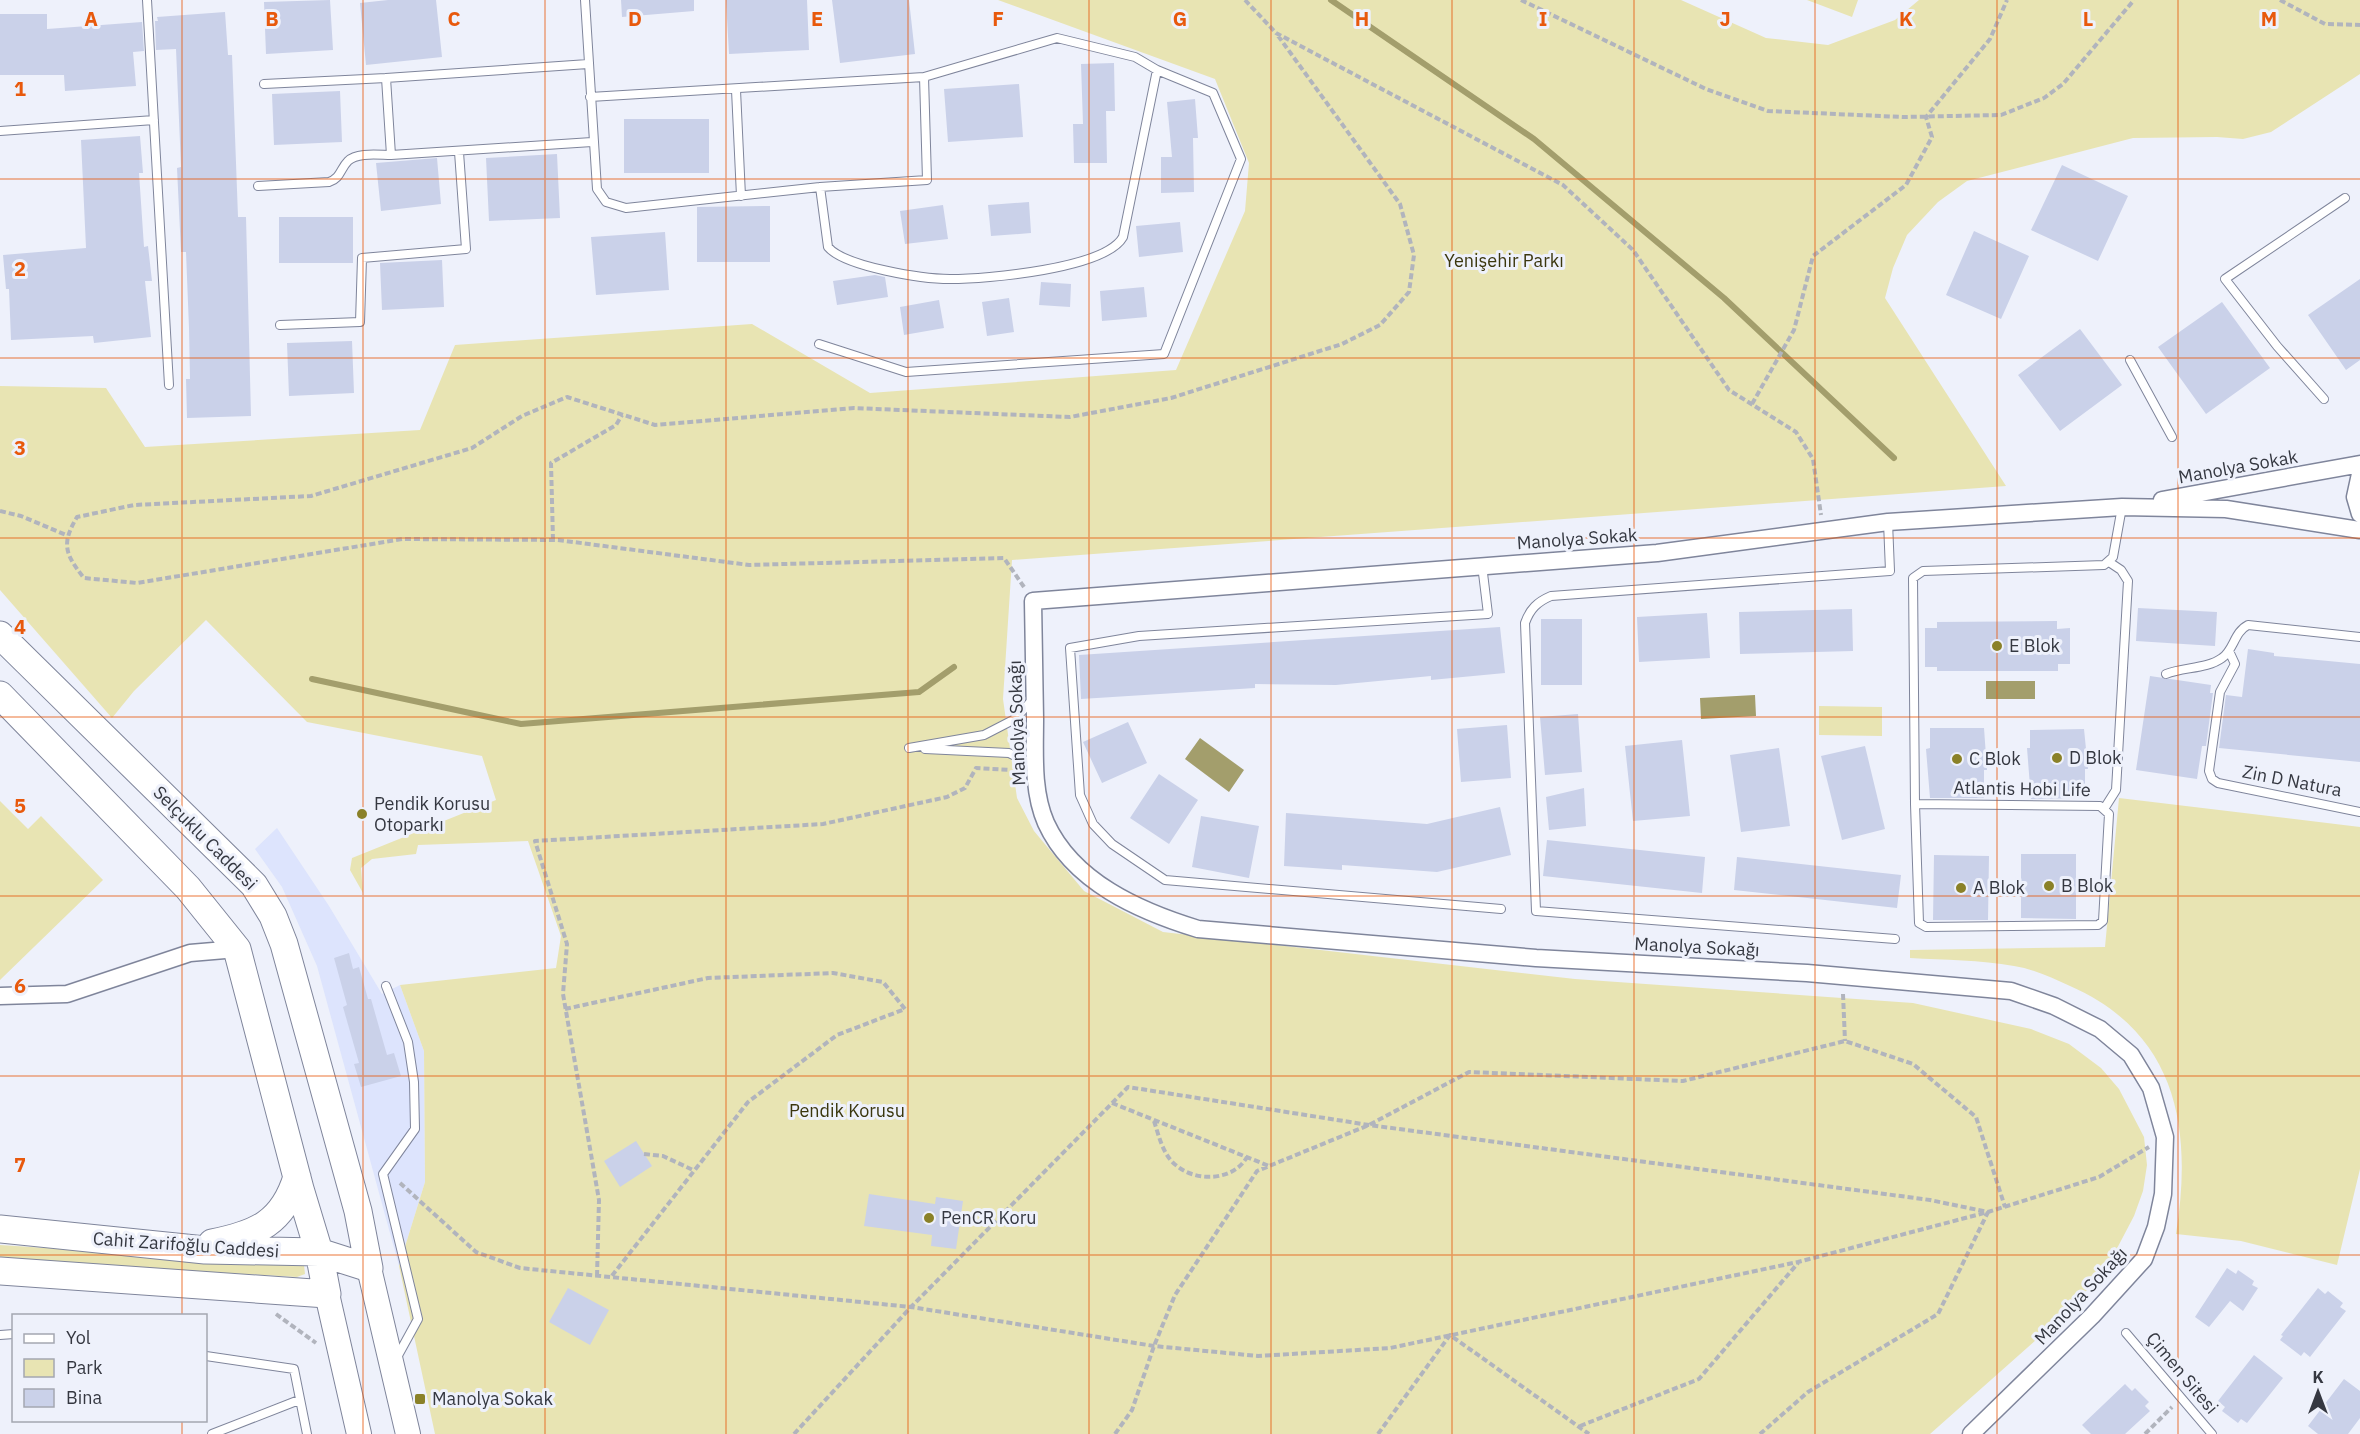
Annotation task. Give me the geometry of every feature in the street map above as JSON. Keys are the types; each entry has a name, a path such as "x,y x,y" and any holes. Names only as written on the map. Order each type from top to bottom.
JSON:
{"main road":[{"name":"Selçuklu Caddesi","path":"0,635 254,885 273,916 284,944 358,1211 408,1434"},
{"path":"0,695 188,888 237,949 319,1252 359,1434"},
{"path":"183,1248 223,1240 256,1230 276,1217 290,1200 297,1177"},
{"name":"Cahit Zarifoğlu Caddesi","path":"0,1229 183,1248 319,1252 369,1268"},
{"path":"0,1271 327,1294 369,1268"}],"street":[{"name":"Manolya Sokak","path":"2122,507 2360,464"},
{"path":"2360,474 2355,497 2360,514"},
{"name":"Manolya Sokak","path":"1033,601 1657,553 1888,522 2122,507 2226,509 2360,530"},
{"name":"Manolya Sokağı","path":"1033,601 1035,766 1036,781 1046,821 1061,849 1093,880 1156,916 1198,929 1536,958 1843,976 2011,991 2054,1006 2100,1029 2131,1055 2151,1088 2165,1137 2163,1194 2156,1227 2144,1259 2092,1316 1971,1434"},
{"path":"0,996 67,994 190,953 237,949"}],"lane":[{"path":"147,0 169,384"},
{"path":"585,0 592,142 597,189 606,202 626,208 820,187 927,180 924,77"},
{"path":"590,97 924,77 1057,38 1135,57 1157,70 1212,93 1241,159 1164,354 906,372 819,344"},
{"path":"264,84 588,64"},
{"path":"820,187 828,247 834,254 847,260 949,279 1010,274 1080,263 1111,250 1123,237 1157,70"},
{"path":"386,78 391,155"},
{"path":"736,90 741,196"},
{"path":"0,131 154,120"},
{"path":"258,186 329,182 338,177 346,162 353,157 592,142"},
{"path":"280,326 360,322 363,258 466,249 459,152"},
{"path":"2324,399 2277,346 2225,279 2345,198"},
{"path":"2130,360 2172,437"},
{"path":"2104,809 2116,790 2128,581 2121,570 2109,562 2113,557 2122,507"},
{"path":"1888,522 1890,571 1551,596 1539,601 1529,612 1525,623 1536,911 1895,939"},
{"name":"Atlantis Hobi Life","path":"1915,804 2093,805 2104,809 2109,814 2105,917 2101,923 1926,927 1917,920 1915,804 1913,578 1916,573 2098,566 2109,562"},
{"path":"1482,565 1488,614 1139,636 1070,648 1080,795 1093,824 1139,864 1165,880 1501,909"},
{"path":"2166,674 2214,662 2229,651 2240,630 2252,625 2360,637"},
{"name":"Zin D Natura","path":"2229,651 2235,664 2220,692 2211,748 2210,775 2218,783 2360,812"},
{"path":"1035,697 1015,720 984,735 909,748 1009,753 1035,766"},
{"path":"386,986 408,1042 414,1082 415,1129 383,1174 418,1319 392,1366"},
{"name":"Çimen Sitesi","path":"2126,1333 2212,1434"},
{"path":"207,1356 294,1369 307,1434"},
{"path":"212,1434 299,1400"}],"path":[{"path":"1033,601 1004,558 749,565 553,540 402,538 137,583 84,578 69,558 66,535 77,517 134,505 311,496 472,448 522,416 567,397 655,425 854,408 1070,417 1171,398 1342,344 1380,325 1409,292 1414,255 1400,204 1276,33 1245,0"},
{"path":"1521,0 1706,89 1768,111 1926,117 2001,115 2044,98 2064,84 2134,0"},
{"path":"1926,117 1990,39 2007,0"},
{"path":"2280,0 2325,24 2360,25"},
{"path":"1276,33 1563,185 1633,250 1729,390 1796,432 1813,459 1823,531"},
{"path":"1752,405 1794,330 1813,256 1906,185 1932,137 1926,117"},
{"path":"553,540 551,463 616,425 622,415"},
{"path":"0,511 21,516 66,535"},
{"path":"597,1276 599,1200 563,994 567,944 535,841 823,824 947,797 965,788 976,768 1019,770 1035,766"},
{"path":"565,1009 708,978 833,974 883,982 905,1009 837,1035 748,1102 611,1277"},
{"path":"1843,976 1845,1041"},
{"path":"1115,1434 1132,1410 1154,1346 1175,1295 1257,1171 1369,1125 1469,1072 1683,1082 1845,1041 1913,1064 1976,1117 2005,1207"},
{"path":"794,1434 910,1307 1128,1087 1369,1125 1930,1200 1988,1212"},
{"path":"1112,1103 1269,1166"},
{"path":"1154,1120 1162,1146 1177,1167 1198,1175 1228,1175 1241,1167 1247,1157"},
{"path":"383,1174 400,1183 476,1252 520,1268 910,1307 1154,1346 1258,1356 1390,1348 1798,1262 1988,1212 2099,1177 2165,1137"},
{"path":"644,1154 663,1156 693,1170"},
{"path":"1760,1434 1808,1392 1938,1314 1988,1212"},
{"path":"1579,1426 1699,1379 1798,1262"},
{"path":"273,1311 318,1344"},
{"path":"1450,1335 1589,1434"},
{"path":"1378,1434 1450,1335"},
{"path":"2145,1434 2181,1399"}],"shaded area":[{"path":"1986,681 2035,681 2035,699 1986,699"},
{"path":"1755,695 1756,716 1701,719 1700,698"},
{"path":"1200,738 1244,770 1229,792 1185,759"},
{"path":"277,828 329,906 382,994 400,985 424,1051 425,1182 399,1266 317,966 282,887 255,849"}],"green space":[{"path":"998,0 1681,0 1766,38 1828,45 1895,20 1919,0 2360,0 2360,74 2271,132 2243,139 2133,138 1967,181 1938,202 1907,235 1893,268 1885,298 2006,486 1012,560 1003,699 1017,798 1034,831 1084,891 1163,932 1575,979 1913,1003 2031,1029 2069,1044 2101,1068 2119,1089 2144,1137 2147,1165 2143,1191 2134,1216 2113,1256 2089,1288 2046,1331 1930,1434 435,1434 399,1266 425,1182 424,1051 400,985 556,968 561,936 528,841 418,845 416,854 372,859 361,868 363,893 350,870 352,858 496,800 482,756 307,722 206,620 134,691 112,718 0,590 0,386 106,388 145,447 420,430 455,345 752,324 870,393 1176,370 1245,211 1249,163 1215,79"},
{"path":"1807,0 1858,0 1852,17"},
{"path":"1819,706 1882,707 1882,736 1819,735"},
{"path":"2119,798 2360,827 2360,1169 2337,1265 2241,1241 2176,1234 2181,1195 2182,1157 2178,1121 2170,1088 2155,1057 2134,1030 2106,1006 2070,986 2021,967 1975,961 1910,958 1910,950 2105,947"},
{"path":"0,801 28,829 41,816 103,880 0,980"},
{"path":"0,1245 304,1265 305,1274 297,1277 0,1260"}],"building":[{"path":"330,0 333,50 266,54 264,2"},
{"path":"388,0 436,0 442,57 366,65 360,3"},
{"path":"621,0 694,0 694,11 622,17"},
{"path":"726,0 807,0 809,50 729,54"},
{"path":"832,0 909,0 915,54 840,63"},
{"path":"225,12 228,55 232,55 238,217 246,217 251,416 187,418 186,379 190,379 189,328 186,252 181,252 177,168 181,167 176,49 156,50 155,21 158,21 157,17"},
{"path":"0,14 47,14 47,29 142,22 144,51 133,52 136,86 65,91 64,75 0,75"},
{"path":"1114,63 1115,111 1106,111 1107,163 1074,163 1073,124 1083,124 1081,64"},
{"path":"1019,84 1023,137 948,142 944,89"},
{"path":"340,91 342,142 274,145 272,94"},
{"path":"1195,99 1198,138 1193,138 1194,192 1161,193 1161,157 1172,157 1167,102"},
{"path":"624,119 709,119 709,173 624,173"},
{"path":"140,136 143,173 139,173 144,247 148,246 152,281 145,281 151,337 94,343 93,336 11,340 9,289 6,289 3,255 86,248 81,140"},
{"path":"557,154 560,218 489,221 486,158"},
{"path":"437,158 441,204 381,211 376,163"},
{"path":"2062,165 2128,196 2098,261 2031,230"},
{"path":"1029,202 1031,233 991,236 988,205"},
{"path":"943,205 948,239 905,244 900,211"},
{"path":"770,206 770,262 697,262 697,207"},
{"path":"279,217 353,217 353,263 279,263"},
{"path":"1180,222 1183,252 1139,257 1136,226"},
{"path":"1974,231 2029,256 2001,319 1946,295"},
{"path":"665,232 669,290 596,295 591,237"},
{"path":"442,260 444,307 382,310 380,263"},
{"path":"875,275 885,277 888,297 837,305 833,281"},
{"path":"2360,279 2360,360 2346,370 2308,315"},
{"path":"1041,282 1071,284 1070,307 1039,305"},
{"path":"1144,287 1147,317 1102,321 1100,291"},
{"path":"1009,298 1014,332 987,336 982,302"},
{"path":"939,300 944,328 904,335 900,307"},
{"path":"2222,302 2270,368 2206,414 2158,347"},
{"path":"2080,329 2122,385 2060,431 2018,375"},
{"path":"352,341 354,393 289,396 287,343"},
{"path":"2138,608 2217,612 2215,646 2136,641"},
{"path":"1852,609 1853,651 1740,654 1739,612"},
{"path":"1707,613 1710,658 1639,662 1637,617"},
{"path":"1541,619 1582,619 1582,685 1541,685"},
{"name":"E Blok","path":"2057,621 2057,629 2070,628 2070,664 2058,664 2058,671 1937,671 1937,667 1925,667 1925,628 1937,628 1937,622"},
{"path":"1500,627 1505,673 1431,680 1431,676 1336,685 1255,684 1255,688 1081,699 1079,655"},
{"path":"2248,649 2274,653 2274,656 2360,664 2360,762 2219,748 2226,695 2242,697"},
{"path":"2150,676 2211,685 2210,693 2213,693 2206,746 2202,746 2197,779 2136,770"},
{"path":"1578,714 1582,772 1545,775 1540,717"},
{"path":"1128,722 1147,763 1102,783 1083,742"},
{"path":"1507,725 1511,778 1461,782 1457,729"},
{"name":"C Blok","path":"1930,728 1984,728 1987,770 1984,770 1984,798 1930,798 1926,749 1930,748"},
{"name":"D Blok","path":"2084,729 2088,769 2085,769 2085,798 2031,799 2027,748 2030,748 2030,730"},
{"path":"1682,740 1690,816 1633,821 1625,746"},
{"path":"1865,746 1885,829 1842,840 1821,756"},
{"path":"1779,748 1790,826 1741,832 1730,755"},
{"path":"1159,774 1198,800 1169,844 1130,818"},
{"path":"1584,788 1586,826 1549,830 1546,797"},
{"path":"1500,807 1511,855 1437,872 1342,865 1342,870 1284,866 1286,813 1427,824"},
{"path":"1201,816 1259,826 1249,878 1192,867"},
{"path":"1547,840 1705,857 1702,893 1543,876"},
{"name":"B Blok","path":"2021,854 2076,854 2076,919 2021,918"},
{"name":"A Blok","path":"1934,855 1989,856 1988,920 1933,920"},
{"path":"1737,857 1901,875 1897,908 1734,890"},
{"path":"349,953 353,969 359,967 368,999 371,999 387,1055 394,1053 401,1076 361,1087 354,1064 359,1063 343,1007 347,1005 334,958"},
{"path":"636,1141 652,1166 620,1187 604,1161"},
{"path":"869,1194 935,1204 936,1197 963,1201 956,1249 931,1246 932,1235 864,1226"},
{"path":"2227,1268 2236,1274 2238,1270 2254,1281 2252,1285 2258,1288 2243,1311 2230,1301 2209,1327 2195,1317"},
{"path":"568,1288 609,1310 590,1345 549,1322"},
{"path":"2318,1288 2325,1294 2328,1291 2343,1303 2340,1307 2346,1311 2310,1357 2304,1352 2301,1356 2280,1340 2283,1336 2281,1335"},
{"path":"2254,1355 2283,1378 2247,1423 2241,1419 2238,1423 2222,1411 2225,1407 2218,1401"},
{"path":"2344,1379 2360,1391 2360,1418 2348,1434 2318,1434 2308,1426"},
{"path":"2125,1384 2132,1391 2135,1388 2149,1402 2145,1406 2150,1411 2125,1434 2091,1434 2082,1425"}],"waterway":[{"path":"1331,0 1534,139 1724,298 1894,458"},
{"path":"312,679 521,724 919,692 954,667"}],"place":[{"name":"E Blok","path":"1997,646"},
{"name":"D Blok","path":"2057,758"},
{"name":"C Blok","path":"1957,759"},
{"name":"Pendik Korusu Otoparkı","path":"362,814"},
{"name":"B Blok","path":"2049,886"},
{"name":"A Blok","path":"1961,888"},
{"name":"PenCR Koru","path":"929,1218"},
{"name":"Manolya Sokak","path":"420,1399"}],"park label":[{"name":"Yenişehir Parkı","path":"1504,261"},
{"name":"Pendik Korusu","path":"847,1111"}]}
